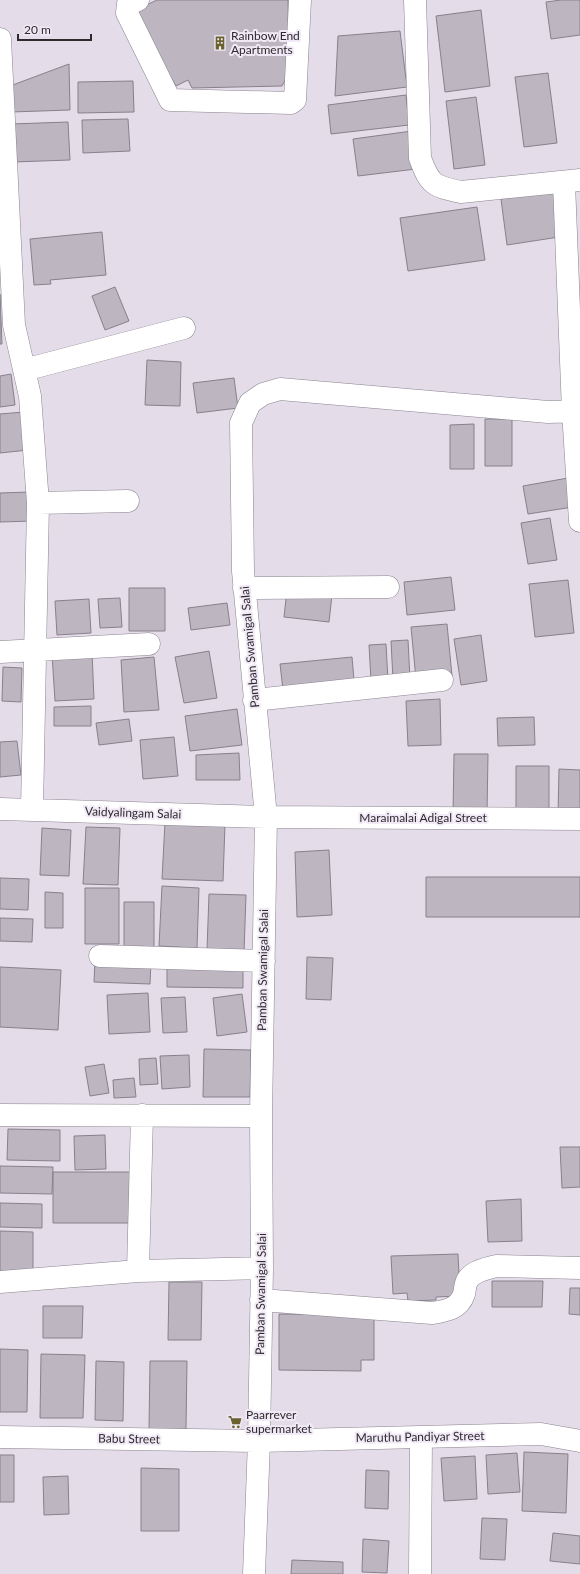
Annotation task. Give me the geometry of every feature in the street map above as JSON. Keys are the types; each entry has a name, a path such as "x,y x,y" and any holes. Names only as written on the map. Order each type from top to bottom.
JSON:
{"street":[{"path":"138,0 128,4 127,13 170,100 291,103 295,100 300,0"},
{"path":"415,0 420,158 425,171 433,184 445,189 461,192 572,182 576,411 580,521"},
{"path":"0,51 14,325 30,396 38,503 37,651 32,810"},
{"path":"24,370 184,328"},
{"name":"Pamban Swamigal Salai","path":"254,1574 259,1440 262,1268 261,1116 266,816 244,588 241,423 250,403 263,394 280,389 548,412 576,411"},
{"path":"38,503 128,501"},
{"path":"244,588 388,588"},
{"path":"0,652 149,644"},
{"path":"254,700 442,680"},
{"name":"Vaidyalingam Salai","path":"0,809 266,816"},
{"name":"Maraimalai Adigal Street","path":"266,816 580,819"},
{"path":"100,956 264,961"},
{"path":"0,1115 261,1116"},
{"path":"138,1271 142,1116"},
{"path":"261,1300 432,1313 452,1310 460,1302 464,1294 467,1281 475,1273 484,1269 496,1266 580,1268"},
{"path":"0,1282 138,1271 262,1268"},
{"name":"Maruthu Pandiyar Street","path":"259,1440 541,1434 580,1441"},
{"name":"Babu Street","path":"0,1437 259,1440"},
{"path":"420,1574 421,1437"}],"building":[{"name":"Rainbow End Apartments","path":"157,0 288,0 289,73 282,86 192,88 188,80 176,86 133,13"},
{"path":"580,0 580,35 551,39 546,2"},
{"path":"481,10 490,86 445,92 436,16"},
{"path":"400,31 407,87 335,96 338,36"},
{"path":"69,64 70,110 11,112 10,86"},
{"path":"548,73 557,143 524,147 515,77"},
{"path":"133,81 134,112 78,113 78,82"},
{"path":"406,95 409,125 331,134 328,105"},
{"path":"476,97 485,165 454,169 446,101"},
{"path":"128,119 130,151 83,153 82,120"},
{"path":"68,122 70,160 13,162 11,124"},
{"path":"412,131 416,169 358,176 353,139"},
{"path":"553,191 559,237 507,245 501,199"},
{"path":"477,207 485,260 408,271 400,218"},
{"path":"102,232 106,275 50,280 51,284 34,285 30,239"},
{"path":"115,287 129,321 105,330 92,296"},
{"path":"0,294 2,344 0,344"},
{"path":"147,360 181,362 180,406 145,405"},
{"path":"11,374 15,405 0,407 0,376"},
{"path":"234,378 238,408 197,413 193,383"},
{"path":"24,412 28,450 0,453 0,414"},
{"path":"485,419 512,419 512,466 485,466"},
{"path":"474,424 474,469 450,469 450,425"},
{"path":"568,478 573,507 528,514 523,486"},
{"path":"30,492 32,521 0,522 0,493"},
{"path":"550,518 557,560 528,564 521,523"},
{"path":"451,577 455,610 407,615 404,582"},
{"path":"568,580 574,633 535,637 529,584"},
{"path":"129,588 165,588 165,631 129,631"},
{"path":"287,590 332,595 329,622 284,617"},
{"path":"120,598 122,627 100,628 98,599"},
{"path":"89,599 91,633 57,635 55,601"},
{"path":"227,603 230,625 191,630 188,608"},
{"path":"447,624 452,676 416,679 411,627"},
{"path":"481,635 487,681 461,685 454,639"},
{"path":"408,640 410,679 393,680 391,641"},
{"path":"386,644 388,681 371,681 369,645"},
{"path":"209,651 217,698 184,703 175,657"},
{"path":"92,652 94,699 55,701 52,654"},
{"path":"154,657 159,710 124,712 121,660"},
{"path":"352,657 354,680 283,690 280,664"},
{"path":"3,667 22,668 21,702 2,701"},
{"path":"440,699 441,745 408,746 406,701"},
{"path":"91,706 91,726 54,726 54,707"},
{"path":"237,709 242,745 190,751 185,716"},
{"path":"534,717 535,745 498,746 497,718"},
{"path":"129,719 132,741 99,745 96,723"},
{"path":"174,737 178,776 143,779 140,740"},
{"path":"17,741 21,775 0,777 0,742"},
{"path":"239,753 240,780 196,780 196,755"},
{"path":"454,754 488,754 487,814 453,814"},
{"path":"516,766 549,766 549,815 516,815"},
{"path":"559,769 580,770 580,815 558,814"},
{"path":"165,822 225,824 223,881 162,879"},
{"path":"86,827 120,828 118,885 83,884"},
{"path":"42,828 71,830 69,876 40,875"},
{"path":"329,850 332,915 297,917 295,852"},
{"path":"426,877 580,877 580,917 426,917"},
{"path":"0,878 29,879 28,910 0,909"},
{"path":"162,886 199,888 197,948 159,946"},
{"path":"85,888 119,888 119,944 85,944"},
{"path":"45,892 63,893 63,928 45,928"},
{"path":"209,894 246,895 244,952 207,950"},
{"path":"124,902 154,902 154,947 124,948"},
{"path":"0,918 33,919 32,942 0,941"},
{"path":"307,957 333,958 331,1000 306,999"},
{"path":"95,960 151,961 150,984 94,982"},
{"path":"0,967 61,970 58,1030 0,1027"},
{"path":"167,968 243,969 243,988 167,987"},
{"path":"148,993 150,1032 109,1034 107,995"},
{"path":"242,994 247,1032 217,1036 213,998"},
{"path":"185,997 187,1032 163,1033 161,998"},
{"path":"204,1049 251,1050 250,1097 203,1097"},
{"path":"189,1055 190,1087 162,1089 160,1056"},
{"path":"156,1058 158,1084 140,1085 139,1059"},
{"path":"104,1064 109,1093 90,1096 85,1067"},
{"path":"134,1078 136,1097 114,1098 113,1080"},
{"path":"8,1129 60,1130 60,1161 7,1160"},
{"path":"105,1135 106,1169 75,1170 74,1136"},
{"path":"560,1147 580,1147 580,1187 562,1188"},
{"path":"0,1166 53,1167 52,1194 0,1193"},
{"path":"53,1172 130,1172 129,1223 53,1223"},
{"path":"521,1199 522,1241 488,1242 486,1201"},
{"path":"0,1203 42,1204 42,1228 0,1227"},
{"path":"0,1231 33,1232 33,1273 0,1273"},
{"path":"458,1254 460,1296 436,1297 436,1300 408,1301 407,1293 393,1294 391,1256"},
{"path":"492,1281 543,1281 542,1307 492,1307"},
{"path":"169,1282 202,1282 201,1340 168,1340"},
{"path":"570,1288 580,1288 580,1315 569,1314"},
{"path":"43,1306 83,1306 82,1338 43,1338"},
{"path":"279,1314 374,1315 374,1360 361,1360 361,1371 279,1370"},
{"path":"0,1349 28,1350 27,1412 0,1412"},
{"path":"41,1354 85,1355 83,1418 40,1418"},
{"path":"96,1361 124,1362 123,1421 95,1420"},
{"path":"150,1361 187,1361 186,1429 149,1429"},
{"path":"524,1452 568,1454 566,1513 522,1511"},
{"path":"517,1453 520,1492 488,1494 486,1455"},
{"path":"0,1455 14,1455 14,1502 0,1502"},
{"path":"475,1456 477,1499 444,1501 441,1458"},
{"path":"141,1468 179,1469 179,1531 141,1531"},
{"path":"366,1470 389,1471 388,1509 365,1508"},
{"path":"68,1476 69,1514 44,1515 43,1477"},
{"path":"482,1518 507,1519 505,1560 480,1559"},
{"path":"553,1533 580,1536 580,1564 550,1561"},
{"path":"363,1539 389,1541 387,1573 362,1572"},
{"path":"292,1560 343,1562 343,1574 291,1574"}],"place":[{"name":"Rainbow End Apartments","path":"220,43"},
{"name":"Paarrever supermarket","path":"235,1422"}]}
